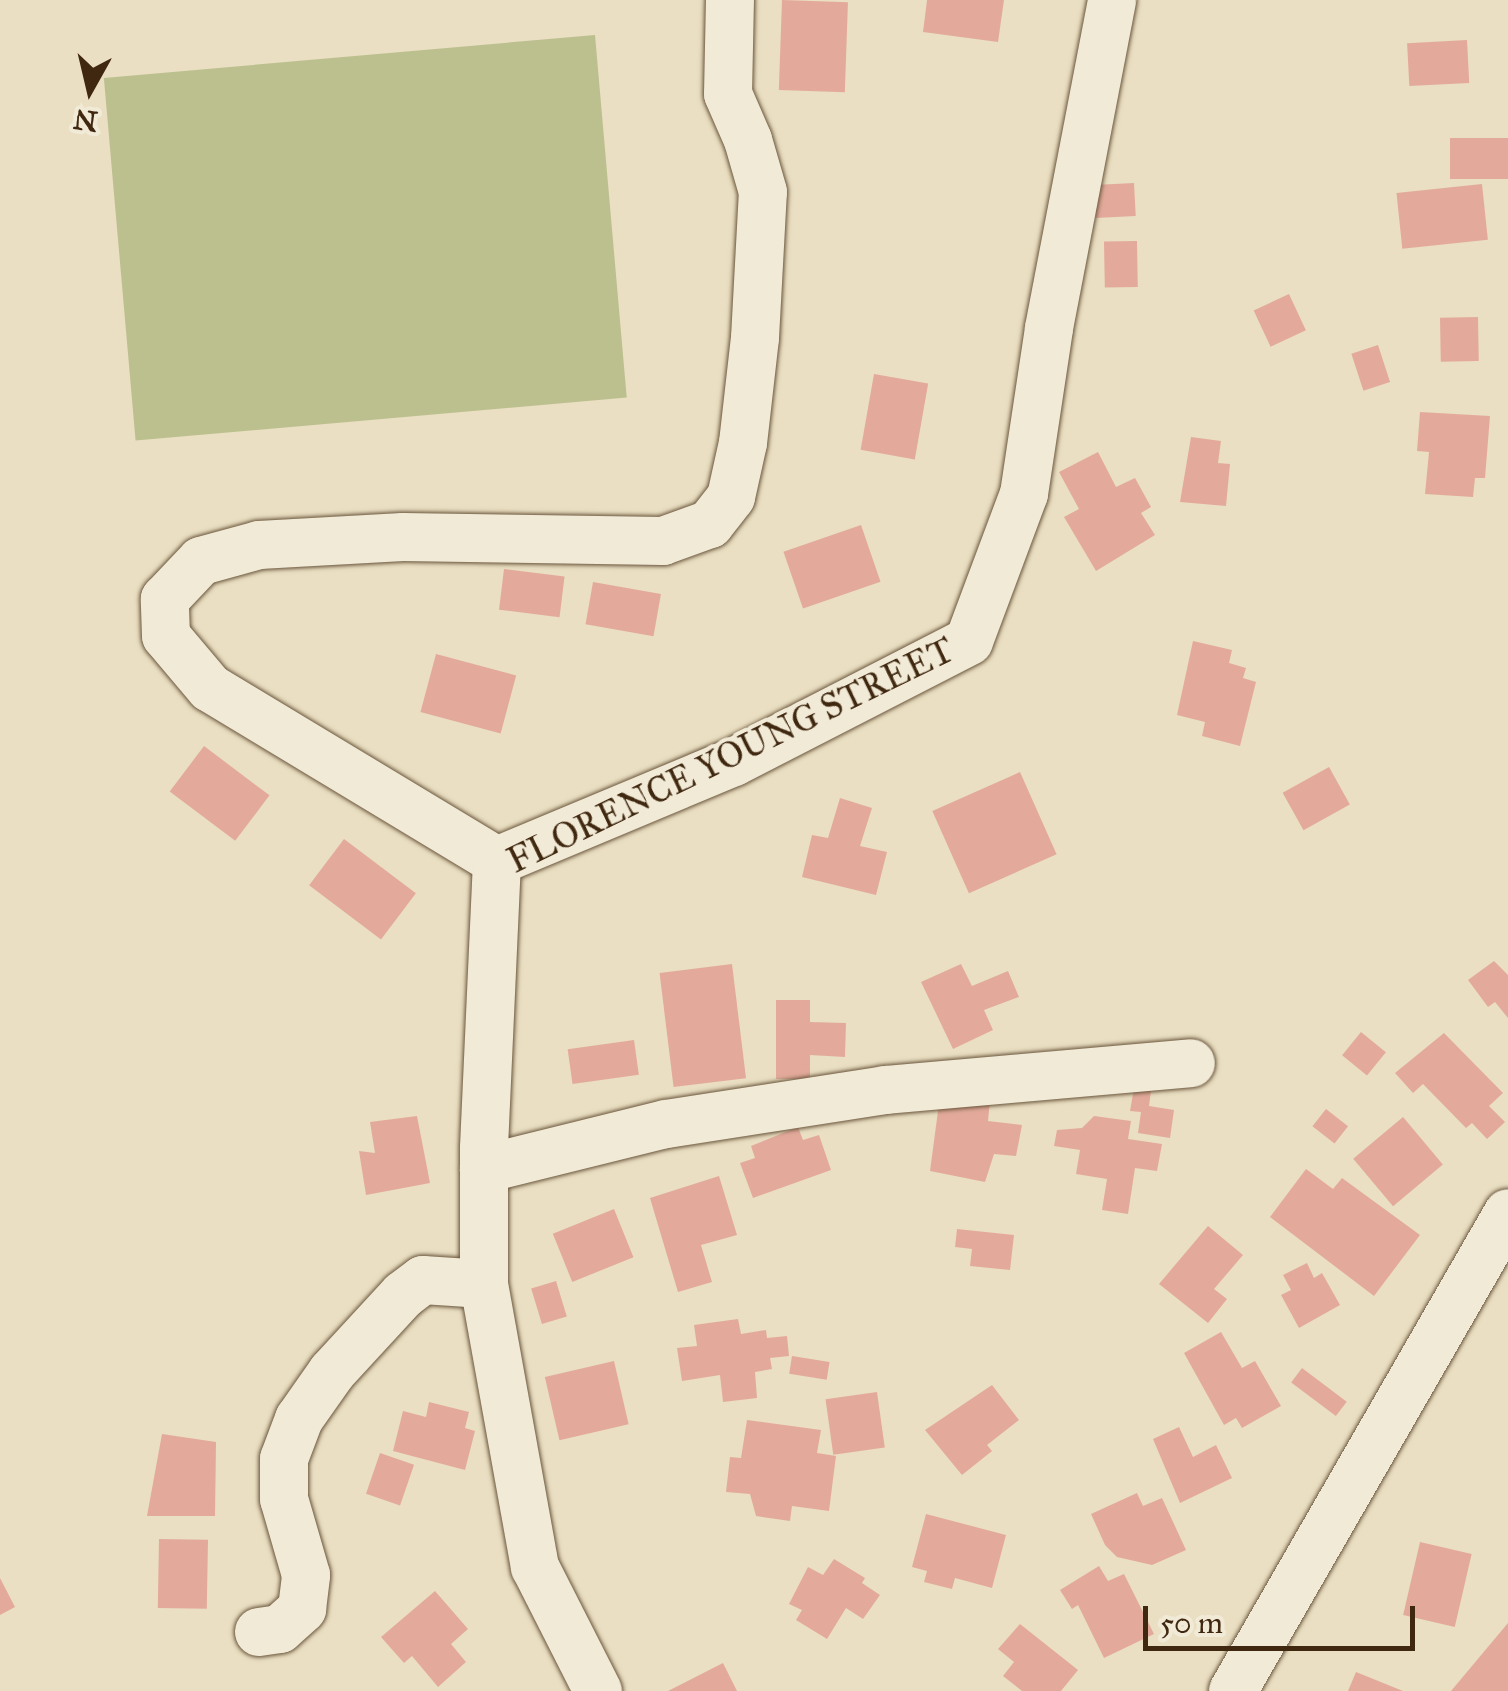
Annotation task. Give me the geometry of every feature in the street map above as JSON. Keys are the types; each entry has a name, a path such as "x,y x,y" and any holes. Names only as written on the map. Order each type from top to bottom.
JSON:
{"street":[{"path":"497,861 210,688 166,636 165,598 200,560 259,545 402,537 663,541 710,524 730,497 743,443 755,338 763,192 748,140 728,94 730,0"},
{"name":"FLORENCE YOUNG STREET","path":"598,1691 535,1567 484,1284 484,1169 497,861 734,762 969,640 1024,494 1050,328 1112,0"},
{"path":"484,1169 666,1124 884,1090 1191,1063"},
{"path":"1233,1691 1508,1213"},
{"path":"259,1632 280,1629 302,1609 306,1574 284,1499 284,1459 298,1419 332,1372 424,1280 484,1284"}],"green space":[{"path":"595,35 627,398 136,441 104,78"}],"building":[{"path":"782,0 848,2 845,92 779,90"},
{"path":"927,0 1004,0 998,42 923,32"},
{"path":"1467,40 1469,83 1409,86 1407,43"},
{"path":"1450,138 1508,138 1508,179 1450,179"},
{"path":"1134,183 1136,216 1096,218 1094,185"},
{"path":"1482,184 1488,240 1402,249 1396,193"},
{"path":"1137,241 1138,287 1105,288 1104,242"},
{"path":"1289,294 1306,330 1271,347 1254,310"},
{"path":"1478,317 1479,361 1441,362 1440,318"},
{"path":"1378,345 1390,382 1363,391 1351,354"},
{"path":"874,374 928,384 915,459 861,450"},
{"path":"1420,412 1490,416 1485,478 1475,478 1473,497 1425,494 1429,452 1417,451"},
{"path":"1191,437 1221,441 1218,463 1230,464 1226,506 1180,502"},
{"path":"1098,452 1116,487 1135,478 1151,507 1141,513 1155,535 1096,571 1064,517 1079,509 1059,472"},
{"path":"861,525 881,582 803,608 783,552"},
{"path":"504,569 565,576 560,617 499,610"},
{"path":"593,582 661,594 653,636 586,624"},
{"path":"1193,641 1232,650 1229,663 1246,668 1243,678 1256,682 1240,746 1202,736 1205,722 1177,715"},
{"path":"436,654 516,675 501,733 420,712"},
{"path":"204,746 269,795 235,841 170,792"},
{"path":"1329,767 1350,805 1303,830 1283,793"},
{"path":"1020,772 1057,854 969,893 932,811"},
{"path":"840,798 872,808 860,846 887,852 876,895 802,877 812,835 828,838"},
{"path":"344,839 416,893 381,939 309,885"},
{"path":"1494,961 1508,975 1508,1018 1495,1002 1488,1007 1468,980"},
{"path":"732,964 746,1078 674,1087 660,973"},
{"path":"961,964 972,986 1008,971 1019,997 984,1010 993,1030 953,1049 921,982"},
{"path":"776,1000 810,1000 810,1022 846,1023 845,1057 810,1055 810,1079 776,1079"},
{"path":"1361,1032 1386,1052 1367,1075 1342,1055"},
{"path":"1444,1033 1503,1093 1489,1106 1505,1122 1487,1139 1472,1123 1466,1128 1423,1084 1413,1093 1395,1073"},
{"path":"634,1040 639,1075 573,1084 568,1049"},
{"path":"1134,1088 1151,1091 1149,1106 1174,1110 1170,1138 1138,1133 1141,1112 1130,1111"},
{"path":"940,1096 990,1100 988,1121 1022,1125 1016,1156 994,1154 985,1182 930,1171"},
{"path":"1326,1109 1348,1126 1335,1144 1312,1126"},
{"path":"417,1116 430,1183 366,1195 359,1151 375,1153 370,1122"},
{"path":"1094,1116 1131,1121 1128,1139 1162,1144 1157,1171 1135,1168 1128,1214 1102,1210 1107,1179 1076,1174 1080,1150 1054,1146 1057,1130 1082,1128"},
{"path":"1403,1117 1443,1164 1393,1206 1353,1159"},
{"path":"798,1127 803,1140 819,1135 831,1170 753,1198 740,1163 755,1158 751,1146"},
{"path":"1306,1169 1333,1189 1342,1178 1420,1235 1374,1296 1270,1217"},
{"path":"719,1176 737,1235 701,1245 712,1282 678,1292 650,1198"},
{"path":"614,1209 633,1257 572,1282 553,1234"},
{"path":"1208,1226 1243,1255 1214,1289 1227,1299 1208,1323 1159,1284"},
{"path":"957,1229 1014,1235 1010,1270 970,1266 972,1249 955,1247"},
{"path":"1307,1263 1314,1278 1322,1273 1340,1305 1299,1328 1281,1295 1291,1290 1283,1275"},
{"path":"556,1281 567,1316 542,1324 531,1289"},
{"path":"738,1319 741,1334 766,1330 767,1338 787,1336 789,1356 770,1358 772,1369 755,1372 757,1398 723,1402 720,1375 682,1381 677,1348 697,1346 694,1325"},
{"path":"1221,1332 1242,1368 1255,1361 1281,1406 1242,1428 1236,1418 1224,1425 1184,1353"},
{"path":"792,1356 830,1362 827,1380 789,1374"},
{"path":"614,1361 629,1424 559,1440 545,1377"},
{"path":"1302,1368 1347,1402 1336,1416 1291,1382"},
{"path":"992,1385 1019,1420 987,1445 992,1451 962,1475 925,1430"},
{"path":"877,1392 885,1447 833,1455 826,1399"},
{"path":"429,1402 469,1412 465,1428 475,1431 465,1470 393,1451 403,1411 426,1417"},
{"path":"747,1420 821,1430 817,1453 836,1456 829,1511 792,1506 790,1521 756,1516 750,1494 726,1492 730,1457 741,1458"},
{"path":"1179,1427 1193,1457 1216,1445 1232,1478 1180,1503 1153,1439"},
{"path":"162,1434 216,1442 215,1516 147,1516"},
{"path":"380,1453 414,1465 400,1505 366,1494"},
{"path":"1137,1493 1143,1506 1162,1498 1186,1550 1152,1565 1117,1557 1105,1545 1091,1514"},
{"path":"926,1514 1006,1535 992,1588 955,1578 952,1589 924,1582 927,1571 912,1567"},
{"path":"159,1539 208,1540 207,1609 158,1608"},
{"path":"1420,1542 1472,1554 1455,1627 1403,1615"},
{"path":"834,1559 865,1578 862,1583 880,1595 863,1619 846,1608 827,1639 796,1620 802,1610 789,1604 808,1567 823,1575"},
{"path":"1099,1566 1108,1581 1124,1574 1154,1634 1104,1658 1078,1605 1072,1609 1060,1590"},
{"path":"0,1578 15,1607 0,1615"},
{"path":"435,1591 468,1629 451,1644 466,1662 438,1687 412,1656 404,1663 381,1637"},
{"path":"1508,1623 1508,1691 1451,1691"},
{"path":"1020,1624 1078,1670 1061,1691 1022,1691 1003,1676 1014,1662 998,1649"},
{"path":"723,1663 737,1691 668,1691"},
{"path":"1356,1672 1403,1691 1348,1691"}]}
